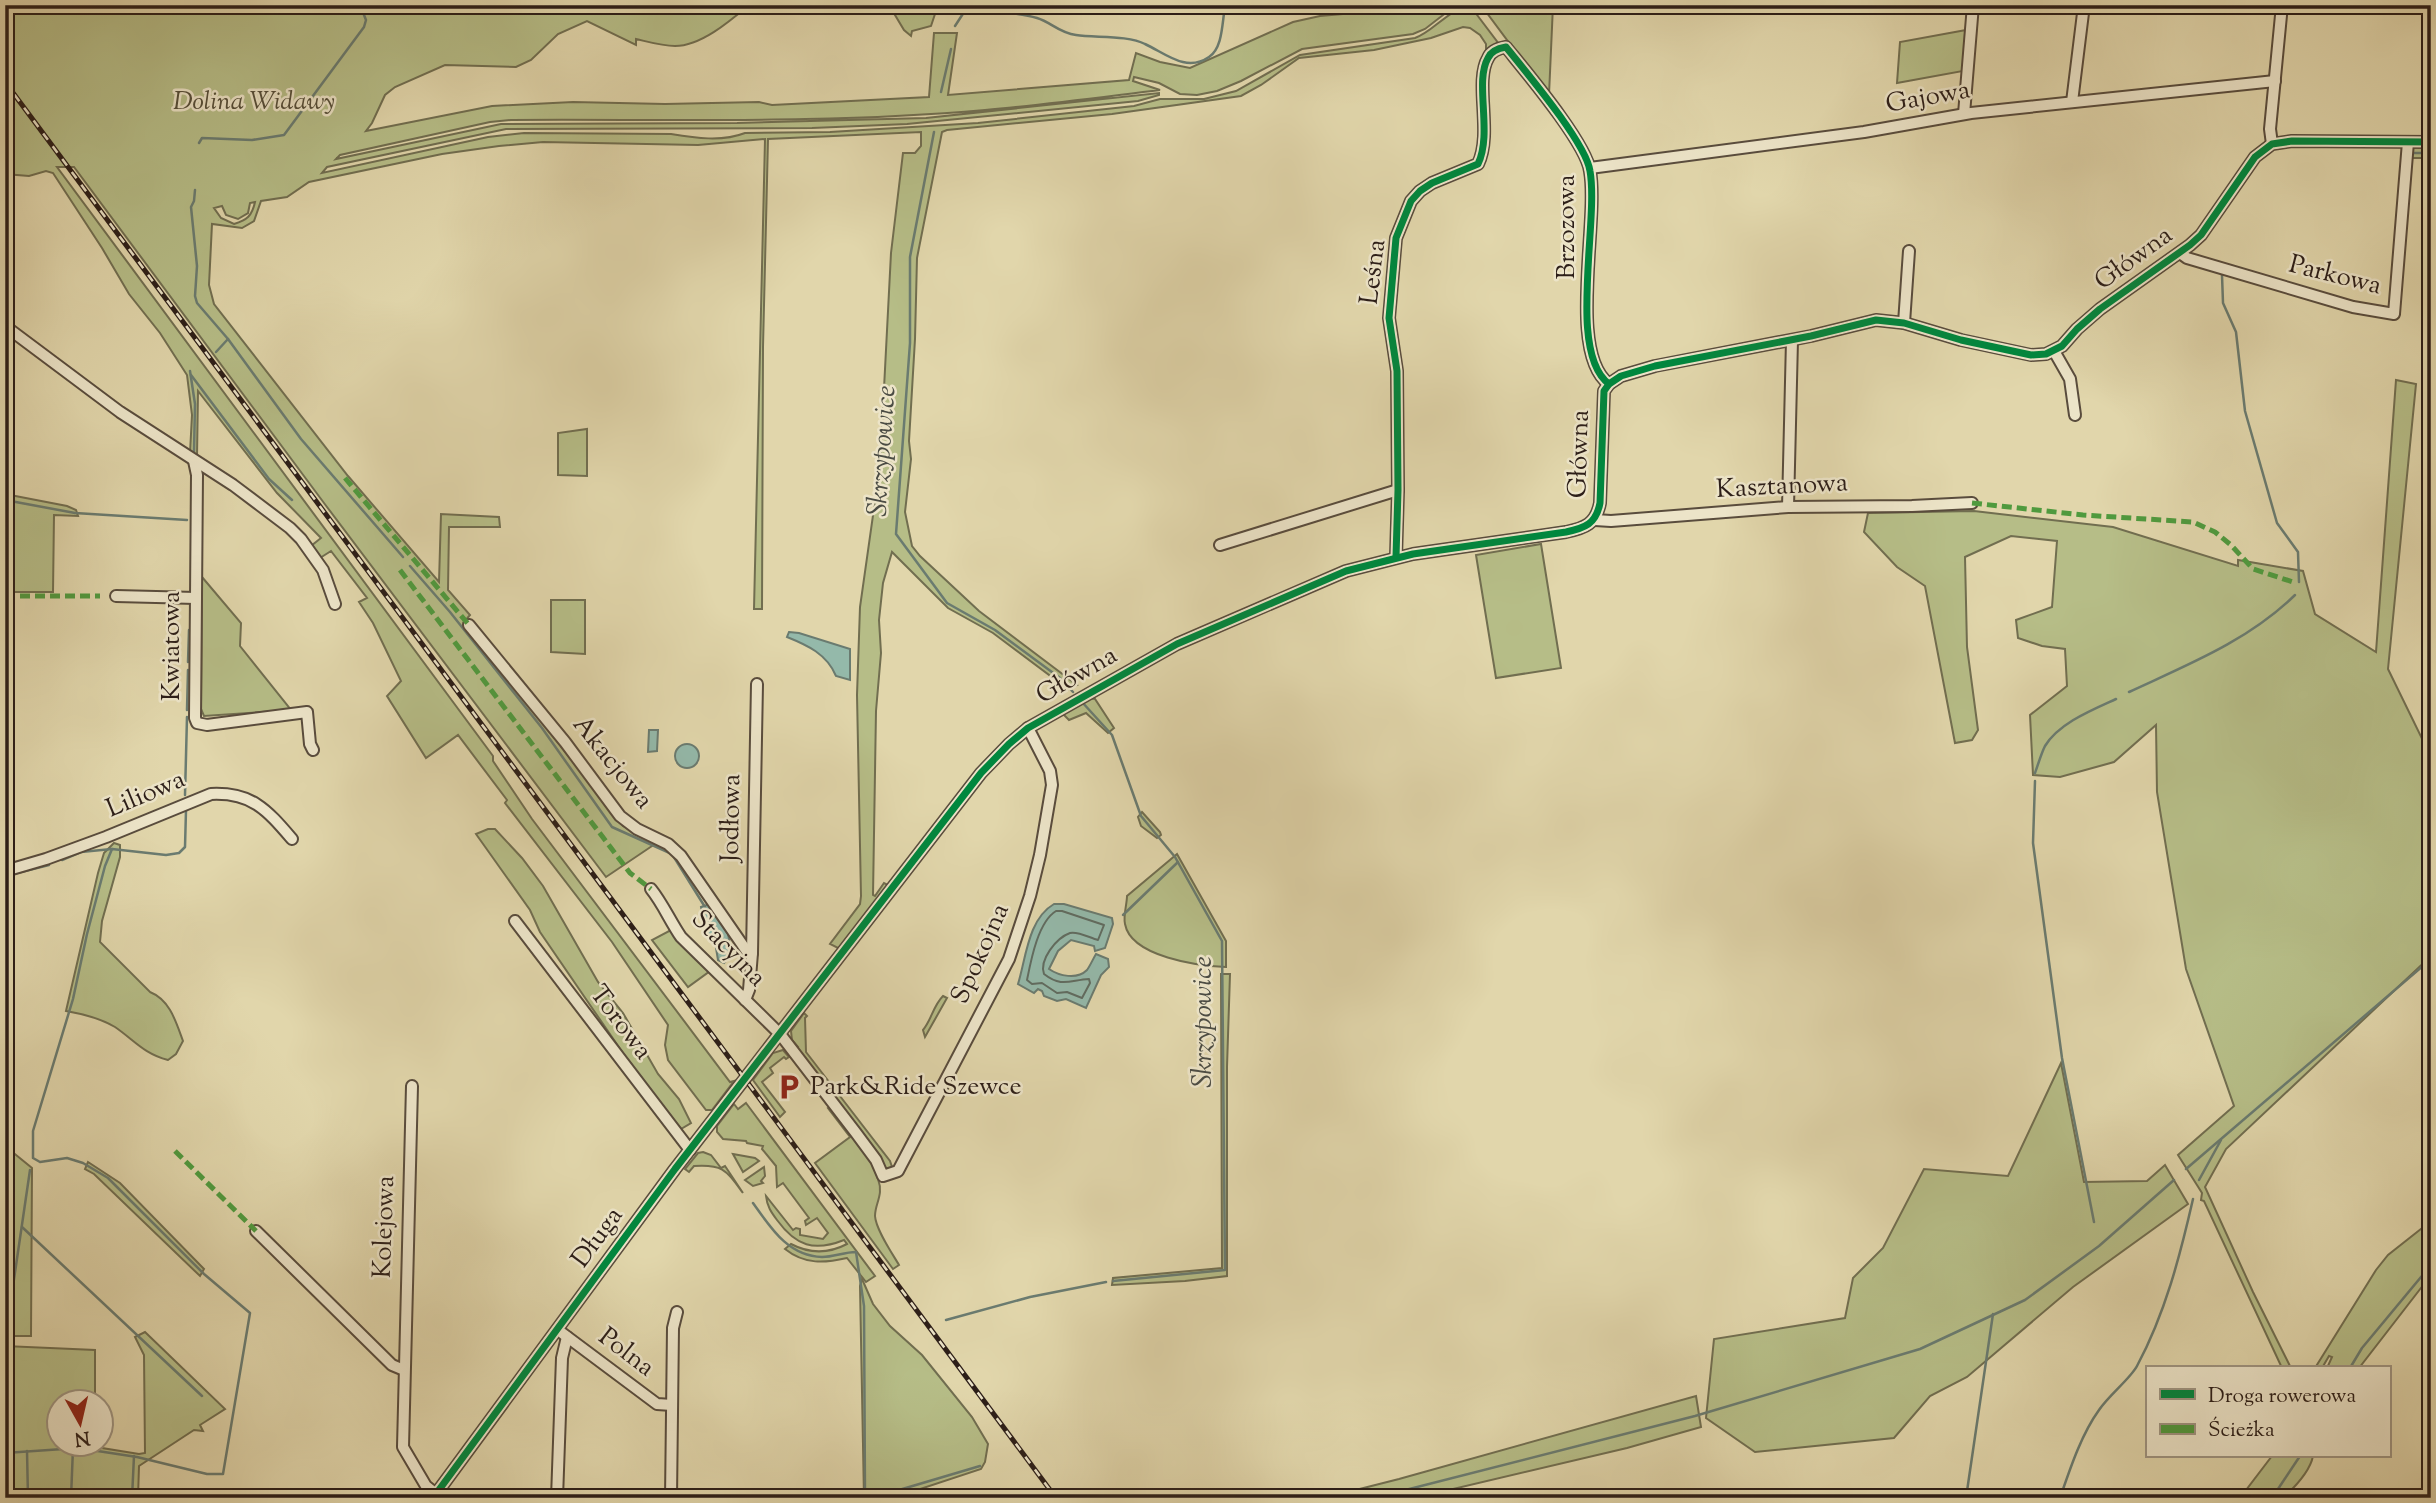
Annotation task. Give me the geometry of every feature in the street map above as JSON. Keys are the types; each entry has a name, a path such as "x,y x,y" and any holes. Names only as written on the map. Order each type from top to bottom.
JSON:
{"street":[{"path":"1964,114 1973,5"},
{"path":"2072,102 2084,5"},
{"path":"2282,5 2270,129 2272,144 2292,141 2431,142"},
{"name":"Brzozowa","path":"1506,47 1573,136 1590,168 1592,212 1588,339 1597,372 1609,384"},
{"name":"Leśna","path":"1395,557 1398,490 1397,371 1389,318 1396,238 1411,201 1420,191 1432,183 1478,164 1485,145 1484,71 1488,57 1506,47"},
{"name":"Gajowa","path":"1590,168 1864,132 1964,114 2275,81"},
{"name":"Parkowa","path":"2180,253 2187,258 2353,307 2394,314 2408,142"},
{"name":"Główna","path":"802,1007 982,773 1028,728 1205,630 1326,578 1395,557 1566,532 1587,526 1595,520 1600,503 1604,391 1621,376 1655,366 1792,340 1877,320 1904,323 1961,340 2031,355 2054,351 2088,318 2201,235 2255,157 2272,144"},
{"path":"1904,323 1909,251"},
{"path":"5,326 88,389 264,507 301,539 323,570 335,604"},
{"path":"1788,507 1792,340"},
{"path":"2054,351 2070,379 2075,415"},
{"name":"Kwiatowa","path":"194,461 197,475 194,710 197,723 207,725 307,712 313,750"},
{"path":"1220,545 1398,490"},
{"name":"Kasztanowa","path":"1595,520 1788,507 1972,503"},
{"path":"116,596 196,598"},
{"name":"Akacjowa","path":"469,625 565,742 620,816 637,830 668,844 681,856 746,950 752,953"},
{"name":"Jodłowa","path":"745,1000 749,990 752,953 757,684"},
{"name":"Spokojna","path":"883,1176 898,1171 966,1038 988,1001 1009,958 1026,911 1040,855 1052,785 1050,771 1028,728"},
{"name":"Liliowa","path":"5,871 85,845 211,794 226,793 257,803 266,809 292,839"},
{"name":"Stacyjna","path":"651,889 681,937 780,1034 876,1160 883,1176"},
{"name":"Torowa","path":"514,921 690,1150"},
{"name":"Długa","path":"435,1496 690,1150 802,1007"},
{"name":"Kolejowa","path":"412,1086 402,1447 435,1496"},
{"path":"256,1231 392,1365 404,1370"},
{"name":"Polna","path":"671,1498 673,1328 677,1311"},
{"name":"Polna","path":"557,1329 657,1404 672,1405"},
{"path":"557,1498 562,1358 567,1337"}],"green space":[{"name":"Dolina Widawy","path":"5,5 749,5 715,32 685,45 665,45 636,39 636,45 587,21 558,34 531,60 516,67 445,65 395,87 385,95 366,131 492,106 573,102 759,102 772,105 929,97 934,33 957,33 948,95 1129,80 1136,53 1160,62 1190,68 1293,22 1320,16 1422,5 1456,5 1425,29 1413,34 1302,49 1241,81 1217,91 1197,95 1180,94 1159,83 1134,77 1133,81 1160,90 1007,108 867,117 511,120 490,122 340,155 336,159 501,124 737,123 926,118 1159,93 1138,101 907,124 812,128 506,129 327,167 322,173 488,137 524,133 671,134 718,138 745,133 830,132 978,123 1134,106 1160,99 1204,99 1236,91 1300,55 1415,38 1455,11 1471,7 1499,44 1486,53 1486,44 1480,35 1463,27 1431,38 1374,50 1299,58 1241,96 1112,114 942,132 917,258 909,441 911,459 905,512 912,546 979,611 1077,685 1062,692 1057,681 993,633 948,608 892,552 883,583 879,620 881,653 876,711 873,895 875,896 884,883 888,885 840,949 830,944 860,904 861,896 857,695 860,607 880,466 891,253 903,153 915,153 921,146 921,132 768,139 763,347 762,609 754,609 765,139 698,145 543,142 442,154 309,182 287,197 261,201 254,221 242,228 212,224 209,285 214,304 348,476 439,582 441,514 499,517 500,527 449,527 448,590 470,615 464,622 623,826 658,842 606,877 74,167 57,167 493,756 493,761 532,819 730,1082 734,1081 712,1110 706,1110 668,1060 665,1045 668,1025 612,942 505,803 507,800 458,735 426,758 387,696 401,681 373,623 359,602 367,598 331,551 320,558 311,546 321,538 277,493 198,391 197,457 190,453 192,415 187,375 160,333 129,294 53,173 46,171 29,176 5,174","holes":["255,202 248,217 234,224 221,218 214,208 222,206 226,215 238,219 248,213 250,203"]},
{"path":"889,5 938,5 931,26 912,31 911,36 904,30"},
{"path":"1481,5 1553,5 1549,95 1539,83"},
{"path":"2033,5 2078,5 2077,10 2032,12"},
{"path":"1966,30 1963,71 1897,83 1900,42"},
{"path":"2431,146 2431,158 2411,158 2411,148"},
{"path":"2396,380 2416,384 2388,669 2431,757 2431,956 2226,1149 2205,1187 2290,1366 2281,1366 2204,1201 2201,1200 2202,1193 2178,1155 2234,1106 2186,969 2157,792 2156,725 2114,762 2060,777 2033,775 2030,715 2067,686 2065,649 2042,646 2018,638 2016,620 2052,607 2057,541 2011,536 1965,557 1967,647 1978,730 1972,740 1955,743 1925,586 1897,567 1864,532 1868,513 1974,511 2113,527 2238,566 2238,560 2303,571 2315,614 2376,652"},
{"path":"587,429 587,476 558,475 558,433"},
{"path":"5,494 76,510 78,516 54,515 53,592 5,592"},
{"path":"1541,544 1561,668 1496,678 1476,555"},
{"path":"202,577 241,623 240,646 291,710 204,716 201,709"},
{"path":"551,600 585,600 585,654 551,652"},
{"path":"1089,698 1095,699 1114,728 1108,733 1086,713 1069,720 1063,714"},
{"path":"1142,812 1160,832 1161,835 1157,838 1141,826 1138,817"},
{"path":"495,829 543,886 598,982 623,1013 658,1074 679,1099 691,1123 681,1129 640,1078 540,932 530,910 476,834"},
{"path":"114,843 120,845 120,857 102,921 100,942 150,992 163,1000 171,1012 183,1041 176,1054 168,1060 146,1050 109,1024 66,1011 98,873 104,853"},
{"path":"1177,854 1226,941 1226,967 1184,962 1152,952 1130,935 1125,924 1127,896"},
{"path":"671,930 710,971 688,987 652,940"},
{"path":"1221,974 1230,974 1227,1276 1112,1285 1113,1278 1222,1268"},
{"path":"943,996 947,998 925,1037 923,1030"},
{"path":"804,1013 807,1016 806,1052 890,1161 893,1170 885,1173 796,1049 798,1047 792,1040 791,1031"},
{"path":"783,1050 789,1057 784,1057 770,1068 773,1073 762,1082 785,1112 780,1117 753,1080 773,1053"},
{"path":"2061,1063 2084,1182 2147,1181 2165,1165 2188,1204 2073,1287 1967,1377 1930,1396 1894,1438 1755,1452 1706,1418 1714,1339 1845,1318 1853,1278 1883,1248 1924,1169 2008,1176"},
{"path":"746,1103 875,1276 866,1282 847,1258 831,1261 808,1260 785,1249 791,1244 805,1250 826,1251 847,1244 844,1240 824,1246 806,1244 791,1236 775,1217 768,1206 766,1196 793,1230 800,1229 800,1235 823,1239 828,1233 817,1218 806,1225 805,1221 809,1218 783,1183 777,1187 776,1166 762,1149 763,1146 723,1139 717,1132 717,1126 734,1104 738,1109"},
{"path":"832,1106 864,1150 878,1179 880,1190 876,1222 899,1265 893,1269 815,1163 850,1137 828,1108"},
{"path":"5,1146 32,1168 31,1336 5,1336"},
{"path":"698,1153 711,1155 721,1168 725,1166 743,1193 723,1170 712,1166 694,1166 689,1172 685,1169"},
{"path":"733,1154 755,1158 759,1161 743,1172"},
{"path":"88,1162 120,1183 204,1269 200,1276 94,1174 85,1169"},
{"path":"764,1167 765,1176 761,1181 763,1183 753,1186 745,1180"},
{"path":"2431,1221 2431,1275 2361,1366 2328,1366 2332,1357 2329,1356 2323,1366 2316,1366 2376,1270 2388,1255"},
{"path":"862,1279 873,1304 890,1326 922,1355 972,1417 988,1444 981,1469 893,1498 864,1498"},
{"path":"145,1332 225,1409 200,1425 203,1431 194,1430 139,1466 138,1498 5,1498 5,1346 95,1350 95,1388 46,1388 46,1458 116,1458 116,1450 145,1453 144,1355 135,1337"},
{"path":"1696,1396 1701,1427 1627,1448 1415,1498 1324,1498 1399,1479"},
{"path":"2270,1458 2312,1458 2297,1484 2283,1498 2240,1498"}],"water":[{"path":"789,632 850,649 850,680 836,676 822,656 787,637"},
{"path":"649,730 658,730 657,751 648,752"},
{"path":"687,744 698,751 699,756 692,767 687,768 676,761 675,756 682,745"},
{"path":"710,904 728,934 732,955 724,963 718,960 715,942 706,933 701,907"},
{"path":"1054,904 1064,904 1112,918 1113,924 1105,948 1095,951 1094,946 1071,940 1058,951 1049,969 1058,974 1073,976 1087,970 1096,954 1108,959 1109,967 1101,975 1086,1008 1066,999 1057,1001 1044,996 1038,989 1034,993 1018,984 1033,929 1045,911"}],"waterway":[{"path":"199,143 202,138 252,140 284,135 364,27 366,20 360,5"},
{"name":"Skrzypowice","path":"955,26 968,6 1020,14 1037,18 1070,34 1138,41 1176,60 1192,63 1214,53 1221,34 1225,7 1228,5"},
{"name":"Skrzypowice","path":"941,92 951,49"},
{"name":"Skrzypowice","path":"934,132 910,257 910,343 896,534 947,603 995,630 1060,678 1073,692"},
{"path":"2413,153 2431,153"},
{"path":"195,190 191,207 197,266 197,303 228,339 301,439 403,557"},
{"path":"2222,275 2223,303 2236,332 2245,411 2277,523 2298,552 2299,582"},
{"path":"216,352 228,339"},
{"path":"190,371 195,404 194,452"},
{"path":"191,375 269,479 292,500"},
{"path":"5,500 75,513 187,520"},
{"path":"410,566 542,728 612,827 672,854 705,907"},
{"path":"2129,692 2195,662 2237,639 2295,595"},
{"path":"188,662 189,630"},
{"path":"187,710 188,670"},
{"path":"2035,773 2045,746 2059,730 2116,699"},
{"name":"Skrzypowice","path":"1082,702 1112,735 1141,816 1175,857 1222,941 1225,1270 1113,1281"},
{"path":"185,795 187,717"},
{"path":"2035,781 2033,843 2062,1058 2094,1222"},
{"path":"5,1453 78,1448 137,1457 207,1474 223,1474 250,1313 204,1274 108,1178 83,1163 67,1158 40,1162 33,1158 33,1131 73,999 87,934 112,849 166,855 179,853 185,847 186,810"},
{"path":"62,860 81,852 112,849"},
{"path":"1123,915 1178,862"},
{"path":"5,876 49,865"},
{"path":"2186,1169 2431,959"},
{"path":"2199,1180 2221,1140"},
{"path":"5,1287 13,1286 30,1170"},
{"path":"1374,1498 1695,1416 1920,1349 2025,1300 2099,1246 2174,1180"},
{"path":"2060,1498 2076,1452 2087,1430 2103,1404 2134,1371 2156,1326 2171,1284 2193,1199"},
{"path":"753,1203 782,1239 799,1252 822,1257 856,1252 864,1306 865,1498"},
{"path":"22,1227 202,1396"},
{"name":"Skrzypowice","path":"2351,1366 2362,1348 2431,1265"},
{"name":"Skrzypowice","path":"946,1320 1030,1297 1106,1282"},
{"path":"1966,1498 1993,1314"},
{"path":"27,1451 28,1498"},
{"path":"132,1498 134,1456"},
{"path":"71,1498 73,1458"},
{"name":"Skrzypowice","path":"2272,1498 2299,1458"},
{"path":"872,1498 980,1466"}],"railway":[{"path":"5,82 1056,1498"}],"marked path":[{"path":"345,478 469,625"},
{"path":"1972,503 2083,515 2193,522 2215,532 2253,569 2293,582"},
{"path":"400,570 630,873 651,889"},
{"path":"5,596 100,596"},
{"path":"175,1151 256,1231"}],"cycle path":[{"path":"1396,557 1397,371 1389,318 1396,238 1411,201 1420,191 1432,183 1478,164 1484,138 1484,68 1489,56 1501,48 1506,47 1567,126 1590,171 1592,194 1587,316 1596,368 1609,384"},
{"path":"433,1498 675,1169 981,773 1028,728 1177,644 1346,571 1413,554 1566,532 1584,527 1596,516 1600,503 1604,391 1621,376 1655,366 1811,336 1876,320 1904,323 1961,340 2031,355 2046,354 2062,346 2100,309 2201,235 2255,157 2272,144 2292,141 2431,142"}],"place":[{"name":"Park&Ride Szewce","path":"789,1087"}]}
